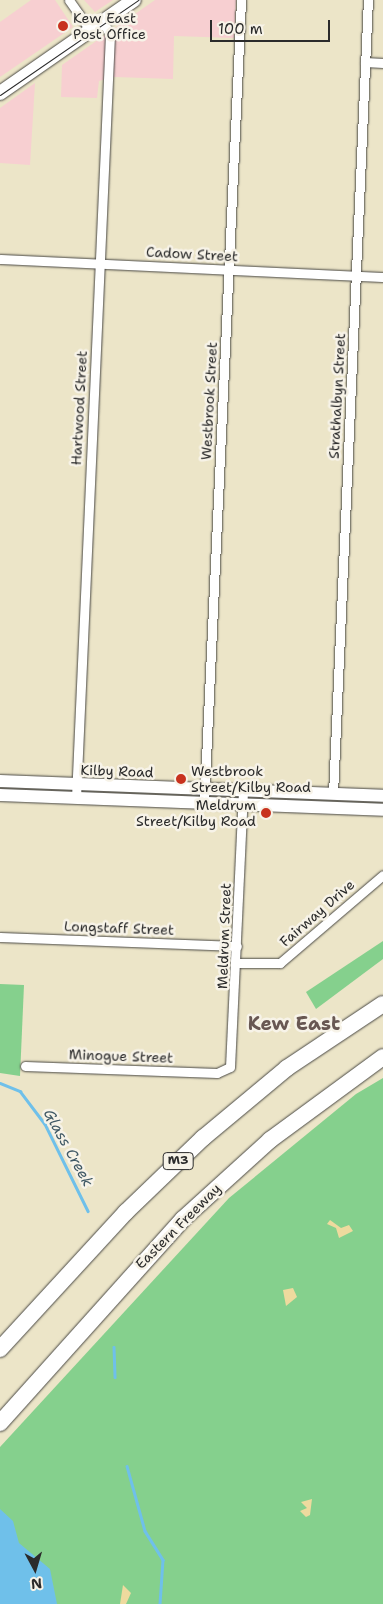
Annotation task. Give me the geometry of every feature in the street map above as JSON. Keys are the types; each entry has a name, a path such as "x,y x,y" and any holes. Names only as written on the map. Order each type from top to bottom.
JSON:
{"highway":[{"name":"M3","path":"0,1349 126,1212 213,1129 287,1068 383,1004"},
{"name":"Eastern Freeway","path":"0,1424 190,1213 270,1140 383,1057"}],"main road":[{"path":"0,93 134,0"}],"street":[{"path":"70,0 90,30"},
{"name":"Westbrook Street","path":"204,803 240,0"},
{"name":"Strathalbyn Street","path":"332,794 368,0"},
{"name":"Hartwood Street","path":"76,798 110,35 103,21"},
{"path":"365,62 383,63"},
{"name":"Cadow Street","path":"0,259 383,277"},
{"name":"Kilby Road","path":"0,781 383,796"},
{"name":"Meldrum Street","path":"217,1073 226,1071 233,1059 244,804 243,790"},
{"name":"Kilby Road","path":"0,795 383,810"},
{"name":"Fairway Drive","path":"236,963 280,963 383,875"},
{"name":"Longstaff Street","path":"0,937 237,946"},
{"name":"Minogue Street","path":"25,1066 217,1073"}],"shaded area":[{"path":"31,0 55,0 73,27 0,77 0,22"},
{"path":"84,0 113,0 95,12"},
{"path":"155,0 236,0 234,38 174,36 173,79 115,77 99,81 97,98 61,97 62,65"},
{"path":"35,83 30,165 0,163 0,108"}],"green space":[{"path":"383,941 383,959 316,1009 306,992"},
{"path":"0,984 24,985 20,1076 0,1073"},
{"path":"383,1078 383,1604 0,1604 0,1447 229,1198 356,1094"}],"sand":[{"path":"330,1220 341,1228 349,1225 353,1231 339,1238 336,1228 327,1224"},
{"path":"293,1288 297,1297 286,1306 283,1290"},
{"path":"312,1499 310,1515 306,1517 300,1511 307,1508 301,1502"},
{"path":"123,1585 131,1593 126,1604 120,1604"}],"water":[{"path":"0,1509 13,1521 19,1543 50,1569 57,1604 0,1604"}],"waterway":[{"name":"Glass Creek","path":"0,1083 20,1091 45,1124 88,1211"},
{"name":"Glass Creek","path":"114,1347 115,1377"},
{"name":"Glass Creek","path":"127,1466 145,1531 163,1560 160,1604"}],"tram line":[{"path":"0,95 138,0"}],"place":[{"name":"Kew East Post Office","path":"63,26"},
{"name":"Westbrook Street/Kilby Road","path":"181,779"},
{"name":"Meldrum Street/Kilby Road","path":"266,813"}],"district":[{"name":"Kew East","path":"294,1024"}]}
